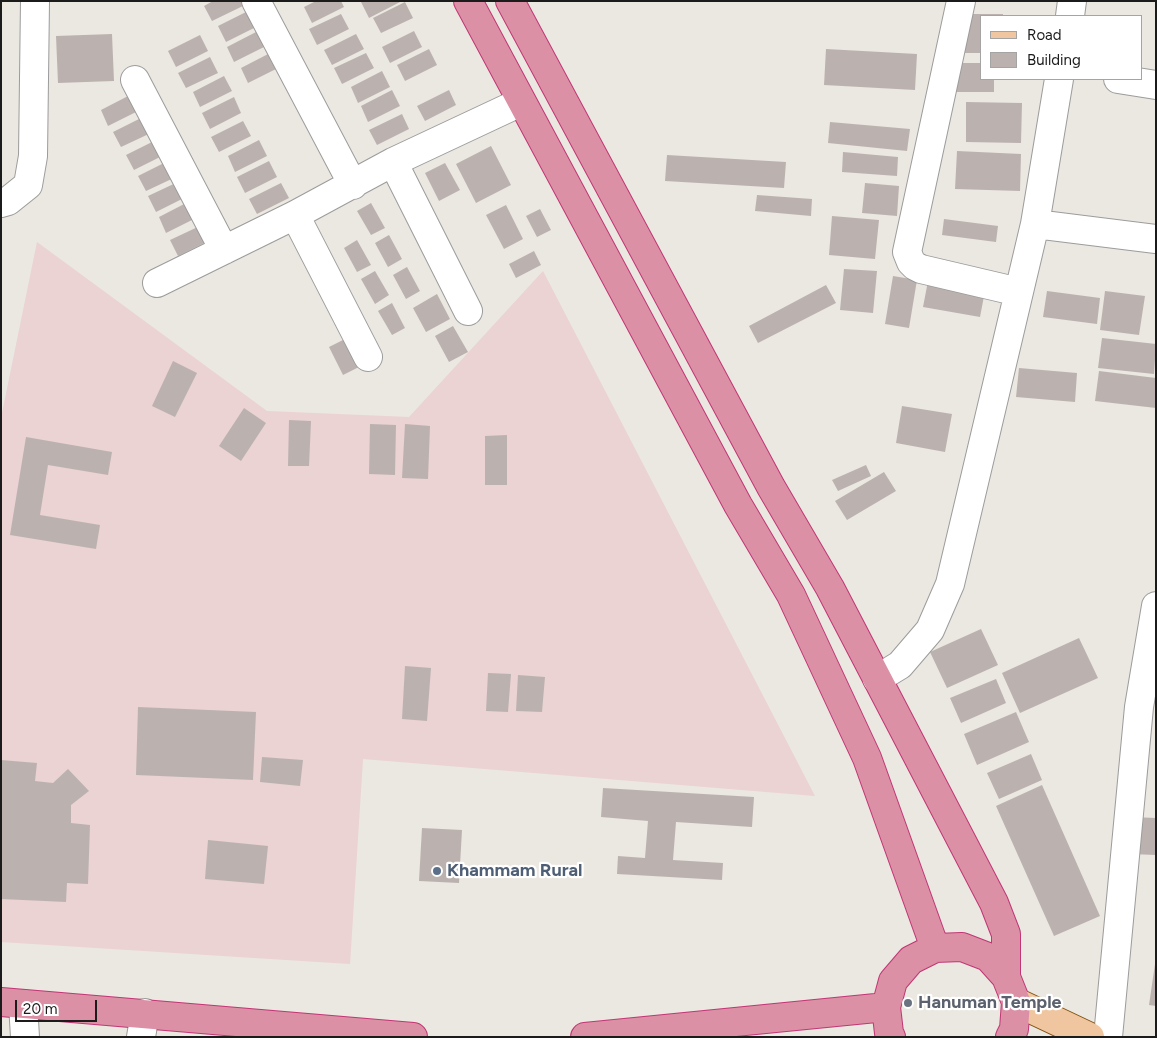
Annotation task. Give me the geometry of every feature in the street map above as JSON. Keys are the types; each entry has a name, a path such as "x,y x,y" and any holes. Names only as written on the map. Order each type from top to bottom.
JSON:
{"highway":[{"path":"468,1 738,505 791,595 867,758 935,948"},
{"path":"510,1 771,487 830,588 994,903 1006,934 1006,977"},
{"path":"891,1037 886,1007 893,981 910,960 935,948 962,947 988,957 1006,977 1016,1002 1014,1029 1010,1037"},
{"path":"12,1003 143,1025 413,1037"},
{"path":"585,1037 886,1007"}],"main road":[{"path":"1016,1002 1090,1037"}],"street":[{"path":"1,203 8,201 28,185 34,156 36,1"},
{"path":"256,1 353,185"},
{"path":"961,1 907,252 910,262 921,269 1019,292"},
{"path":"1070,15 1072,1"},
{"path":"135,80 224,250"},
{"path":"877,679 900,665 930,630 950,584 1035,224 1059,80"},
{"path":"1124,80 1156,85"},
{"path":"157,283 295,215 393,162 521,102"},
{"path":"393,162 468,311"},
{"path":"295,215 368,357"},
{"path":"1035,224 1156,239"},
{"path":"1108,1037 1139,707 1156,606"},
{"path":"12,1003 25,1037"}],"shaded area":[{"path":"37,242 267,411 409,417 543,271 815,796 363,759 350,964 1,942 1,418"}],"building":[{"path":"213,1 243,1 245,5 212,21 204,6"},
{"path":"316,1 341,1 344,7 312,23 304,7"},
{"path":"402,1 369,18 361,2"},
{"path":"405,2 413,18 381,33 373,18"},
{"path":"250,10 258,26 226,42 218,26"},
{"path":"341,14 349,29 317,45 309,29"},
{"path":"966,14 1003,14 980,15 980,53 965,53"},
{"path":"258,31 266,46 234,62 227,47"},
{"path":"414,31 422,47 390,63 382,47"},
{"path":"112,34 114,81 58,83 56,36"},
{"path":"356,34 364,49 332,65 324,50"},
{"path":"200,35 208,51 176,67 168,51"},
{"path":"429,49 437,65 405,81 397,65"},
{"path":"826,49 917,54 915,90 824,85"},
{"path":"272,52 280,67 248,83 241,68"},
{"path":"366,53 374,68 342,84 334,68"},
{"path":"210,57 218,73 186,88 178,73"},
{"path":"956,63 980,63 980,80 994,80 994,92 955,92"},
{"path":"382,71 390,87 358,103 351,87"},
{"path":"224,76 232,91 200,107 193,92"},
{"path":"392,90 400,106 368,122 361,106"},
{"path":"449,90 456,105 425,121 417,106"},
{"path":"132,94 140,110 108,126 101,110"},
{"path":"234,97 241,113 210,129 202,113"},
{"path":"966,102 1022,103 1021,143 966,142"},
{"path":"402,114 409,129 377,145 369,130"},
{"path":"145,116 153,132 121,147 113,132"},
{"path":"243,121 251,136 219,152 211,137"},
{"path":"830,122 910,129 907,151 828,143"},
{"path":"158,139 166,154 134,170 126,155"},
{"path":"259,140 267,156 235,172 228,156"},
{"path":"491,146 511,185 476,203 456,164"},
{"path":"957,151 1021,154 1020,191 955,189"},
{"path":"843,152 898,157 897,176 842,172"},
{"path":"667,155 786,162 784,188 665,181"},
{"path":"170,160 178,176 146,191 138,176"},
{"path":"269,161 277,177 245,193 237,177"},
{"path":"445,163 460,190 439,201 425,173"},
{"path":"180,181 188,196 156,212 148,196"},
{"path":"281,183 289,198 257,214 249,199"},
{"path":"865,183 899,186 897,216 862,213"},
{"path":"757,195 812,199 811,216 755,211"},
{"path":"190,201 198,217 166,233 159,217"},
{"path":"371,203 385,228 371,235 357,211"},
{"path":"506,205 523,239 504,249 486,215"},
{"path":"540,209 551,230 537,237 526,216"},
{"path":"832,216 879,220 875,259 829,255"},
{"path":"944,219 998,226 996,242 942,235"},
{"path":"202,225 210,240 178,256 170,240"},
{"path":"389,235 402,259 388,267 375,243"},
{"path":"357,240 371,265 357,272 344,248"},
{"path":"534,251 541,265 516,278 509,264"},
{"path":"407,267 420,291 406,299 393,275"},
{"path":"844,269 877,271 873,313 840,310"},
{"path":"375,271 389,295 375,304 361,279"},
{"path":"893,276 917,280 909,328 885,324"},
{"path":"928,281 985,291 980,317 923,307"},
{"path":"826,285 836,303 758,343 749,326"},
{"path":"1047,291 1100,298 1097,324 1043,317"},
{"path":"1105,291 1145,296 1139,335 1100,330"},
{"path":"437,294 450,319 426,332 413,308"},
{"path":"392,303 405,328 392,335 378,311"},
{"path":"453,326 468,352 449,362 435,336"},
{"path":"1102,338 1156,344 1154,374 1098,368"},
{"path":"345,339 359,367 343,375 329,347"},
{"path":"173,361 197,373 175,417 152,406"},
{"path":"1019,368 1077,373 1075,402 1016,397"},
{"path":"1099,371 1156,378 1156,408 1095,401"},
{"path":"902,406 952,414 945,452 896,443"},
{"path":"244,408 266,423 241,461 219,446"},
{"path":"289,420 311,421 309,466 288,466"},
{"path":"370,424 396,425 395,475 369,474"},
{"path":"405,424 430,426 428,479 402,478"},
{"path":"507,435 507,485 485,485 485,436"},
{"path":"26,437 112,452 108,475 48,465 40,515 100,525 96,549 10,535"},
{"path":"866,465 871,476 838,491 832,480"},
{"path":"884,472 896,491 847,520 835,501"},
{"path":"981,629 998,665 947,688 930,652"},
{"path":"1079,638 1098,678 1020,713 1002,673"},
{"path":"405,666 431,668 427,721 402,719"},
{"path":"488,673 511,674 508,712 486,711"},
{"path":"518,675 545,677 542,712 516,711"},
{"path":"996,679 1006,703 961,723 950,698"},
{"path":"138,707 256,712 253,780 136,775"},
{"path":"1016,712 1029,742 977,765 964,734"},
{"path":"1031,754 1042,780 999,799 987,773"},
{"path":"262,757 303,760 300,786 260,782"},
{"path":"1,760 37,763 35,781 53,783 68,769 89,791 71,805 71,823 90,825 88,884 67,883 66,902 1,899"},
{"path":"1042,785 1100,916 1054,936 996,806"},
{"path":"603,788 754,797 752,827 676,822 673,860 723,863 722,880 617,874 618,856 645,858 648,821 601,817"},
{"path":"1132,817 1156,818 1156,855 1130,854"},
{"path":"422,828 462,830 459,883 419,881"},
{"path":"208,840 268,846 264,884 205,879"},
{"path":"1156,964 1156,1006 1149,1005"}],"place":[{"name":"Khammam Rural","path":"437,871"},
{"name":"Hanuman Temple","path":"908,1003"}]}
